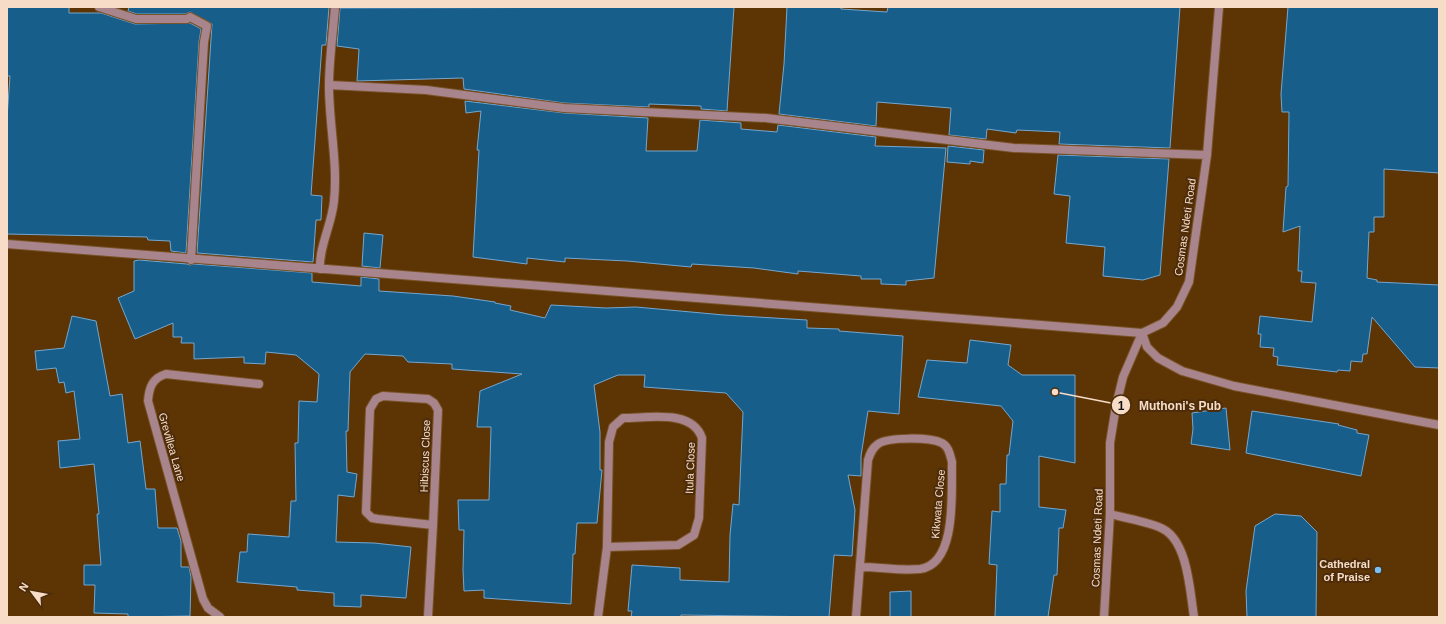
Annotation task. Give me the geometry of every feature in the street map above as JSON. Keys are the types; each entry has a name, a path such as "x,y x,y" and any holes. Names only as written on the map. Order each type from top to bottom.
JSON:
{"street":[{"path":"99,7 136,19 187,19 190,17 207,26 204,42 191,260"},
{"path":"320,269 319,258 326,237 334,201 329,85 335,7"},
{"name":"Cosmas Ndeti Road","path":"1104,617 1110,514 1110,443 1116,406 1123,377 1142,333 1163,323 1177,307 1189,282 1207,155 1219,7"},
{"path":"329,85 426,90 564,108 766,118 1014,148 1207,155"},
{"path":"7,244 191,260 1142,333 1147,347 1158,358 1182,371 1234,386 1439,425"},
{"name":"Grevillea Lane","path":"220,617 215,616 208,608 204,599 148,401 148,389 160,376 166,374 259,384"},
{"name":"Hibiscus Close","path":"428,617 433,525 438,410 434,403 428,399 383,396 376,399 370,409 366,512 372,518 433,525"},
{"name":"Itula Close","path":"598,617 608,547 609,442 614,427 623,418 680,418 693,424 699,430 702,438 699,518 694,535 678,545 608,547"},
{"name":"Kikwata Close","path":"856,617 868,460 872,450 886,441 925,439 943,444 949,451 952,462 949,531 942,553 936,561 920,569 861,566"},
{"path":"1110,514 1163,529 1176,539 1183,554 1194,617"}],"building":[{"path":"7,7 69,7 69,13 101,13 135,24 190,23 201,29 186,253 171,251 170,241 148,240 147,237 7,234 7,118 10,76 7,76"},
{"path":"129,7 329,7 326,45 322,45 311,195 322,196 321,220 316,220 313,262 197,253 212,24 190,12 185,14 137,14 128,11"},
{"path":"734,7 727,111 701,109 701,106 649,104 649,107 564,103 464,89 463,78 357,81 359,49 337,46 340,8"},
{"path":"787,7 841,7 841,9 887,12 888,7 1180,7 1170,148 1059,144 1060,132 1017,130 1016,133 987,129 986,139 949,135 951,108 877,102 876,126 779,114 784,64"},
{"path":"1288,7 1439,7 1439,173 1384,169 1384,217 1374,217 1374,232 1369,232 1367,278 1377,280 1377,282 1439,285 1439,368 1415,367 1372,317 1367,354 1363,354 1362,362 1351,361 1350,371 1338,370 1337,372 1277,365 1278,357 1273,356 1274,348 1260,347 1261,334 1258,334 1260,316 1312,322 1316,283 1301,282 1302,271 1298,271 1300,226 1283,232 1286,187 1288,186 1289,112 1282,112 1281,94"},
{"path":"465,101 564,113 648,118 646,151 697,151 700,120 741,123 741,129 777,132 778,125 876,137 875,146 946,148 934,278 906,281 906,285 881,284 881,279 861,279 861,276 798,271 798,274 754,268 692,264 691,267 627,261 565,258 565,262 527,258 527,264 473,257 479,150 477,150 481,111 466,113"},
{"path":"948,146 984,150 983,163 970,161 970,164 947,162"},
{"path":"1058,155 1169,159 1160,275 1143,280 1103,276 1105,247 1066,243 1070,196 1054,194"},
{"path":"364,233 383,235 380,268 362,266"},
{"path":"139,260 312,273 312,282 361,286 361,277 379,279 379,291 453,296 495,302 511,306 510,310 545,318 551,305 606,308 636,307 724,315 807,320 807,328 839,329 839,331 903,336 899,414 868,411 861,456 861,476 848,475 855,510 852,556 834,555 829,617 681,615 681,617 631,617 632,611 628,611 632,565 680,568 680,580 729,582 730,535 733,504 739,505 743,412 726,393 644,387 645,375 618,375 594,385 600,432 600,470 602,470 597,523 577,523 575,554 573,554 571,604 484,598 484,590 464,591 464,530 459,530 458,500 489,500 491,427 477,427 480,391 522,374 452,369 452,364 408,362 403,356 365,354 350,372 348,431 346,431 347,472 357,474 354,497 338,495 336,542 374,543 411,547 406,598 361,595 361,607 334,606 334,593 297,590 297,587 237,582 240,552 247,552 248,534 289,537 291,501 296,501 295,443 298,443 299,401 317,402 319,374 296,355 266,352 265,364 244,363 244,357 194,359 194,343 181,343 182,337 173,337 173,323 135,339 118,298 134,291 134,261"},
{"path":"72,316 96,321 110,396 122,394 128,443 140,441 146,489 155,489 158,528 177,528 181,541 181,567 189,567 191,577 190,616 128,617 128,614 94,613 95,585 84,585 84,565 101,565 97,514 99,514 94,464 60,468 58,441 80,439 74,391 66,393 64,382 59,383 56,368 37,370 35,351 64,348"},
{"path":"970,340 1011,345 1008,365 1022,375 1075,375 1075,463 1039,456 1039,507 1066,510 1063,528 1059,528 1057,575 1054,575 1048,617 995,617 997,565 989,564 992,511 1000,512 1000,484 1006,484 1007,455 1009,455 1013,421 1001,406 918,397 927,360 967,363"},
{"path":"1226,408 1230,450 1191,444 1193,429 1192,413"},
{"path":"1252,411 1339,424 1338,425 1357,430 1357,433 1369,435 1361,476 1246,453"},
{"path":"1275,514 1301,516 1317,532 1316,617 1247,617 1246,591 1255,526"},
{"path":"911,591 911,617 890,617 890,592"}],"place":[{"name":"Muthoni's Pub","path":"1055,392"},
{"name":"Cathedral of Praise","path":"1378,570"}]}
